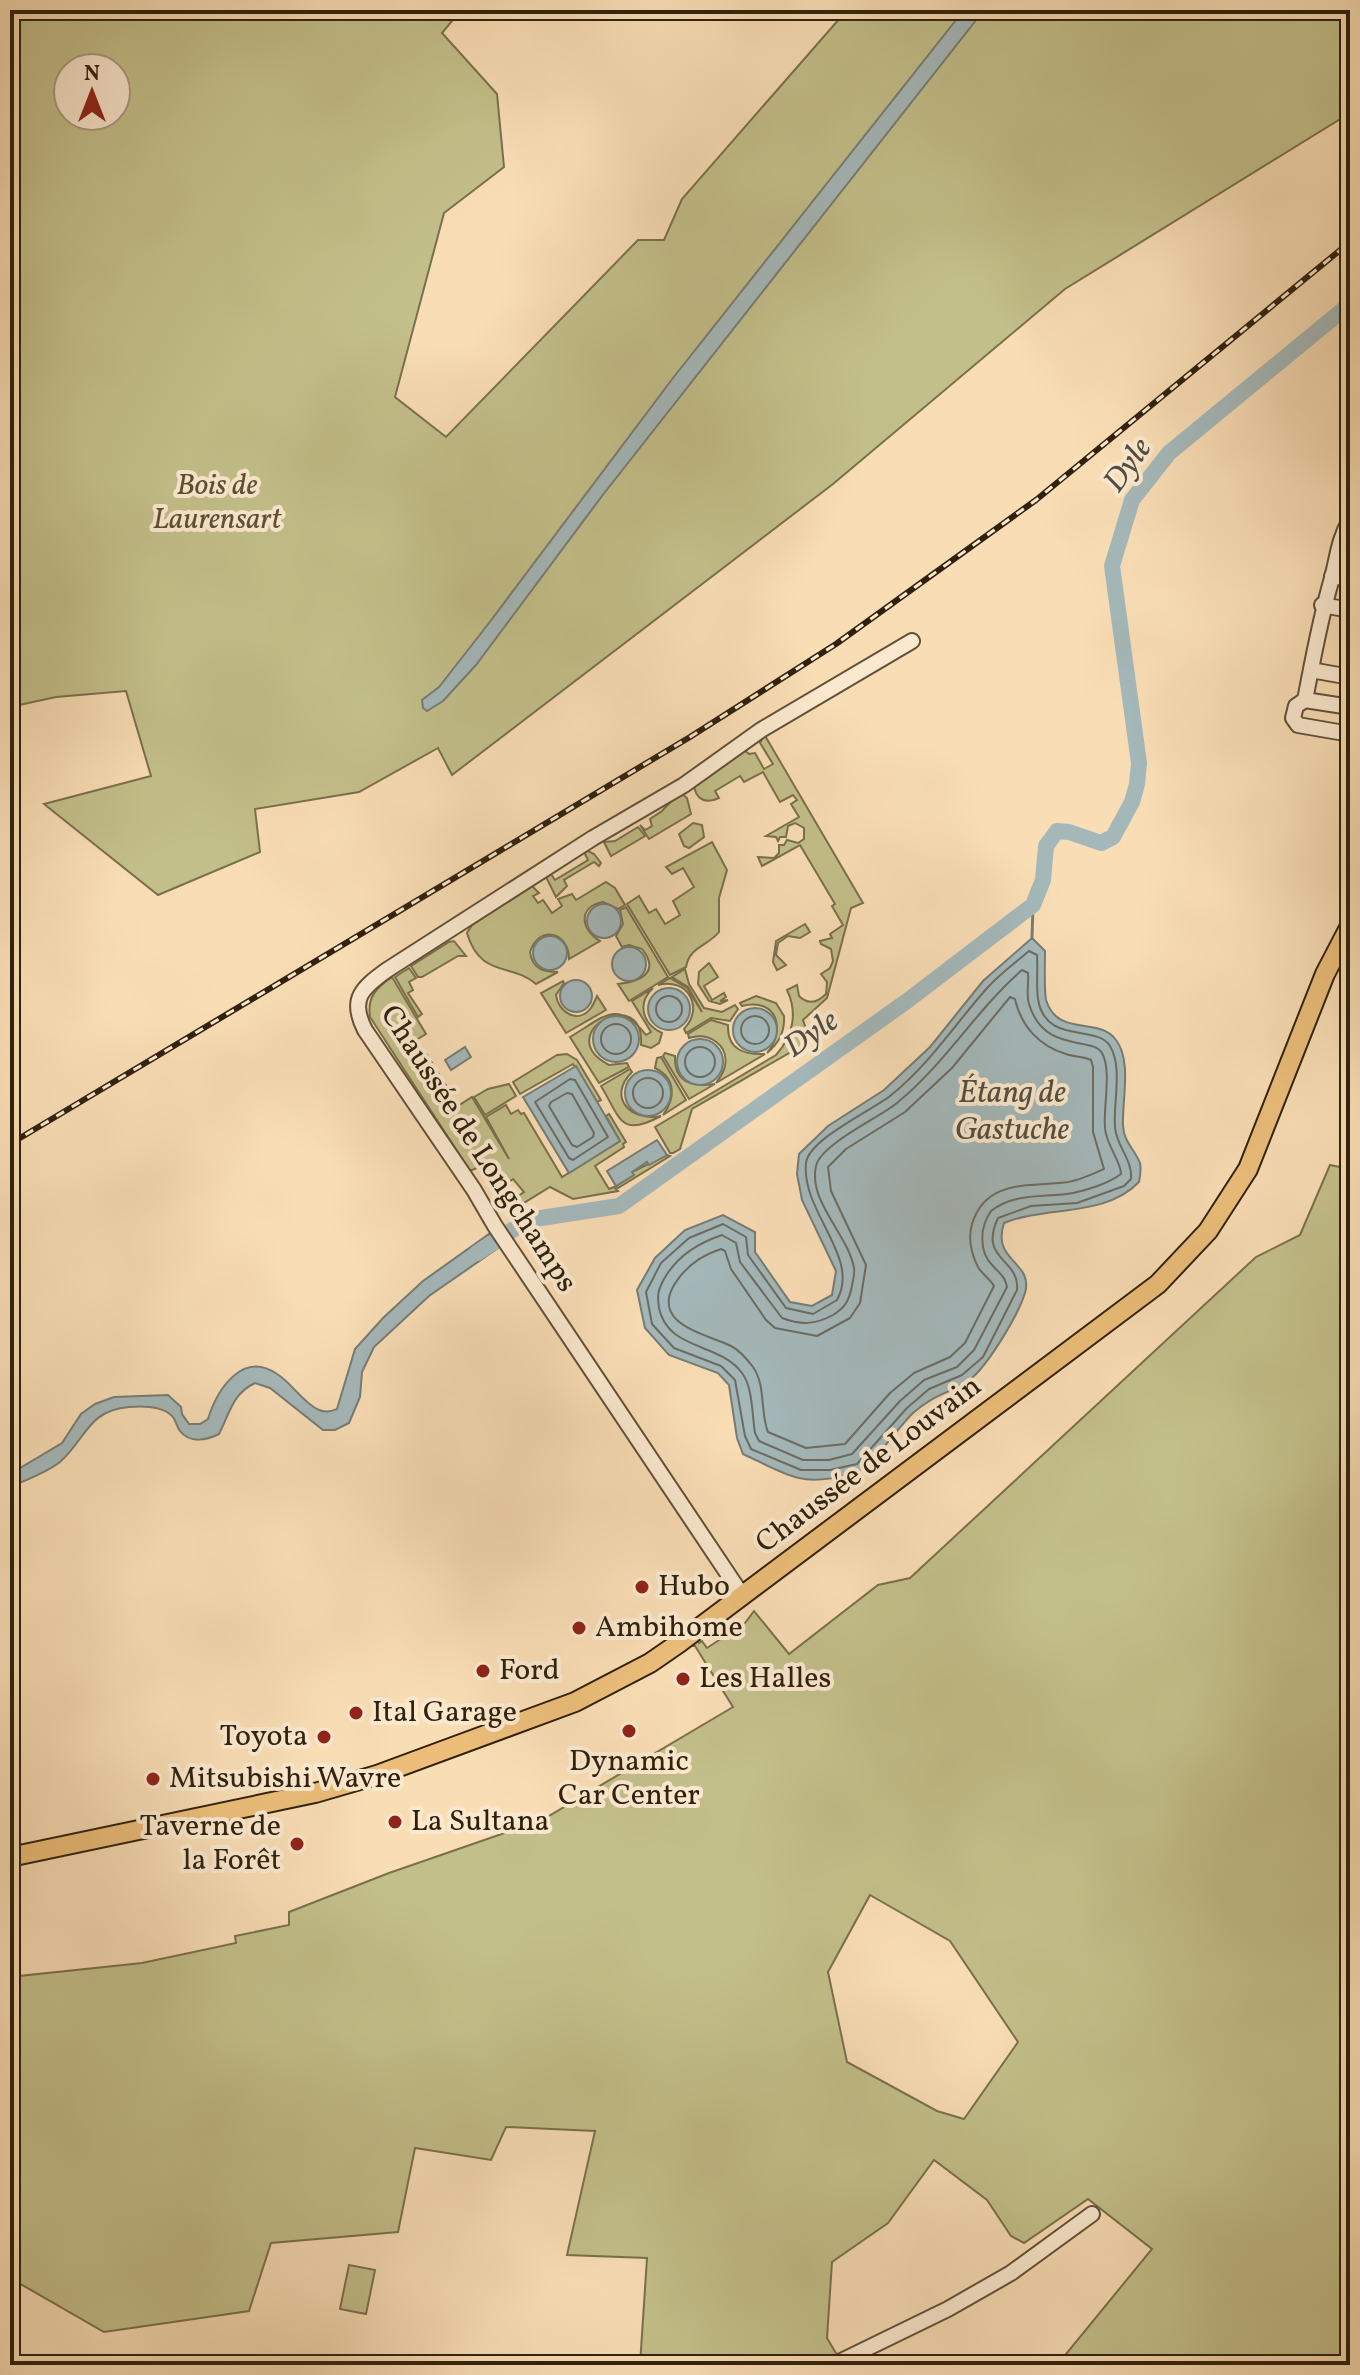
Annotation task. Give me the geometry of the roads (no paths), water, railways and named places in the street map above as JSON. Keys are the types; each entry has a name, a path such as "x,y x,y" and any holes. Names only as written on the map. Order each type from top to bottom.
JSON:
{"main road":[{"name":"Chaussée de Louvain","path":"10,1857 315,1793 390,1771 596,1693 666,1652 1158,1284 1208,1231 1248,1169 1325,974 1350,926"}],"street":[{"path":"1305,700 1322,605 1332,576 1339,539 1350,520"},
{"path":"1332,576 1350,579"},
{"path":"1322,605 1350,610"},
{"name":"Chaussée de Longchamps","path":"742,1595 365,1030 358,1008 359,998 365,987 593,838 684,785 761,730 912,641"},
{"path":"1311,670 1350,677"},
{"path":"1350,707 1305,700 1296,706 1293,718 1298,725 1350,734"},
{"path":"833,2365 986,2287 1022,2266 1092,2214"}],"water":[{"path":"964,10 984,10 602,496 476,665 443,701 427,711 423,708 422,700 439,687 673,378"},
{"path":"604,904 616,909 621,921 616,933 604,938 592,933 587,921 592,909"},
{"path":"550,936 562,941 567,953 562,965 550,970 538,965 533,953 538,941"},
{"name":"Étang de Gastuche","path":"1032,938 1045,951 1045,996 1052,1012 1069,1023 1109,1033 1121,1049 1125,1070 1124,1131 1140,1163 1139,1182 1125,1193 1093,1206 1004,1223 1003,1246 1024,1274 1026,1282 1025,1293 1008,1328 973,1377 913,1413 865,1467 838,1477 806,1479 785,1474 743,1454 737,1438 729,1385 718,1373 669,1355 645,1328 637,1290 655,1258 685,1230 723,1215 755,1232 755,1252 790,1302 812,1306 832,1295 836,1271 802,1200 797,1174 799,1154 828,1126 884,1090 930,1047 983,981"},
{"path":"629,947 641,952 646,964 641,976 629,981 617,976 612,964 617,952"},
{"path":"576,980 587,985 592,996 587,1007 576,1012 565,1007 560,996 565,985"},
{"path":"669,988 684,994 690,1009 684,1024 669,1030 654,1024 648,1009 654,994"},
{"path":"755,1008 771,1014 777,1030 771,1046 755,1052 739,1046 733,1030 739,1014"},
{"path":"616,1016 632,1023 639,1039 632,1055 616,1062 600,1055 593,1039 600,1023"},
{"path":"700,1039 716,1046 723,1062 716,1078 700,1085 684,1078 677,1062 684,1046"},
{"path":"465,1047 471,1057 451,1070 445,1060"},
{"path":"576,1066 620,1141 569,1173 523,1097"},
{"path":"648,1070 664,1077 671,1093 664,1109 648,1116 632,1109 625,1093 632,1077"},
{"path":"657,1140 667,1155 649,1165 647,1162 616,1186 607,1171"},
{"path":"489,1234 498,1248 429,1296 374,1347 362,1372 360,1397 349,1423 335,1430 323,1430 270,1388 255,1383 236,1398 219,1434 204,1439 184,1435 173,1417 162,1410 151,1407 115,1409 96,1420 60,1462 10,1487 10,1474 62,1443 81,1414 95,1404 114,1397 168,1395 181,1407 189,1424 200,1424 208,1419 218,1396 233,1377 253,1367 277,1374 319,1410 337,1409 355,1349 423,1281"}],"waterway":[{"name":"Dyle","path":"477,1253 528,1220 619,1206 907,1001 1033,905 1043,880 1046,846 1057,831 1101,843 1113,837 1132,802 1139,763 1112,566 1132,500 1169,453 1350,304"},
{"path":"1032,938 1033,905"}],"railway":[{"path":"10,1144 690,737 836,644 1036,500 1350,242"}],"place":[{"name":"Hubo","path":"642,1587"},
{"name":"Ambihome","path":"579,1628"},
{"name":"Ford","path":"483,1671"},
{"name":"Les Halles","path":"683,1679"},
{"name":"Ital Garage","path":"356,1713"},
{"name":"Dynamic Car Center","path":"629,1731"},
{"name":"Toyota","path":"324,1737"},
{"name":"Mitsubishi Wavre","path":"153,1779"},
{"name":"La Sultana","path":"395,1822"},
{"name":"Taverne de la Forêt","path":"297,1844"}],"park label":[{"name":"Bois de Laurensart","path":"217,503"}]}
